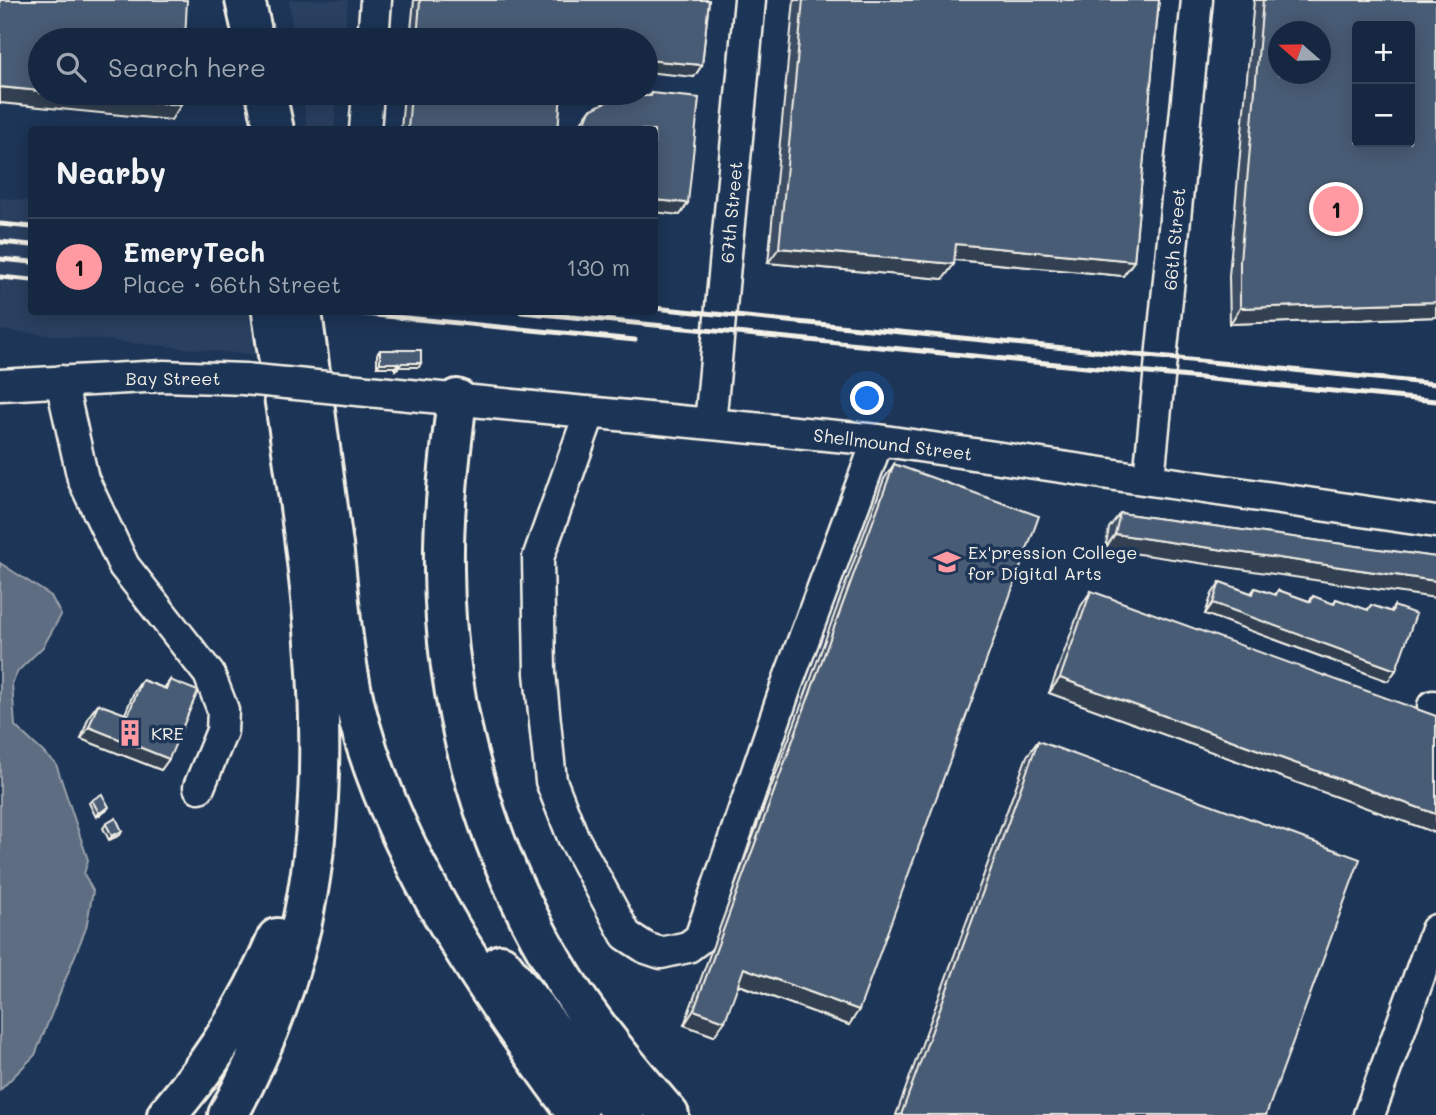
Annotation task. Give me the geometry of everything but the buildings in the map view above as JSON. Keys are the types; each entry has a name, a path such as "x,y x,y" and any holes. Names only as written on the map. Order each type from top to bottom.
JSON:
{"highway":[{"path":"244,0 245,28"},
{"path":"244,0 251,28"},
{"path":"249,105 251,126"},
{"path":"269,105 273,126"},
{"path":"228,1115 270,1028 288,975 306,903 318,810 316,671 272,315"},
{"path":"302,315 353,696 386,800 419,871 455,932 504,1011 578,1115"},
{"path":"457,399 446,500 444,593 456,694 475,776 517,892 553,961 598,1029 669,1115"},
{"path":"329,514 374,720 390,771 421,841 460,906 506,971 560,1041 625,1115"},
{"path":"167,1115 213,1057 240,1015 265,965 292,897 304,853 312,807 316,671"}],"street":[{"path":"374,28 376,0"},
{"name":"67th Street","path":"710,424 750,0"},
{"name":"66th Street","path":"1149,478 1197,0"},
{"path":"365,126 367,105"},
{"name":"Bay Street","path":"0,385 164,376 244,379 347,389"},
{"path":"61,382 83,479 124,566 209,674 223,710 222,731 199,787"},
{"name":"Shellmound Street","path":"347,389 878,440 1436,522"},
{"path":"590,412 538,558 540,673 551,781 573,837 626,936 646,948 662,953 688,947 700,938 787,684 878,440"},
{"path":"1369,1115 1434,945"}],"shaded area":[{"path":"289,0 348,0 345,28 292,28"},
{"path":"304,105 337,105 334,126 307,126"},
{"path":"0,198 28,201 28,315 250,315 255,355 0,330"},
{"path":"0,563 51,596 61,615 43,647 18,671 12,683 15,726 56,764 88,860 84,874 93,891 86,928 35,1055 0,1090"}],"railway":[{"path":"0,224 28,227"},
{"path":"0,242 28,245"},
{"path":"0,259 28,262"},
{"path":"0,277 28,280"},
{"path":"658,308 1436,384"},
{"path":"375,315 635,340"},
{"path":"552,315 1436,401"}],"place":[{"name":"EmeryTech","path":"1336,209"},
{"name":"Ex'pression College for Digital Arts","path":"947,562"},
{"name":"KRE","path":"130,733"}]}
